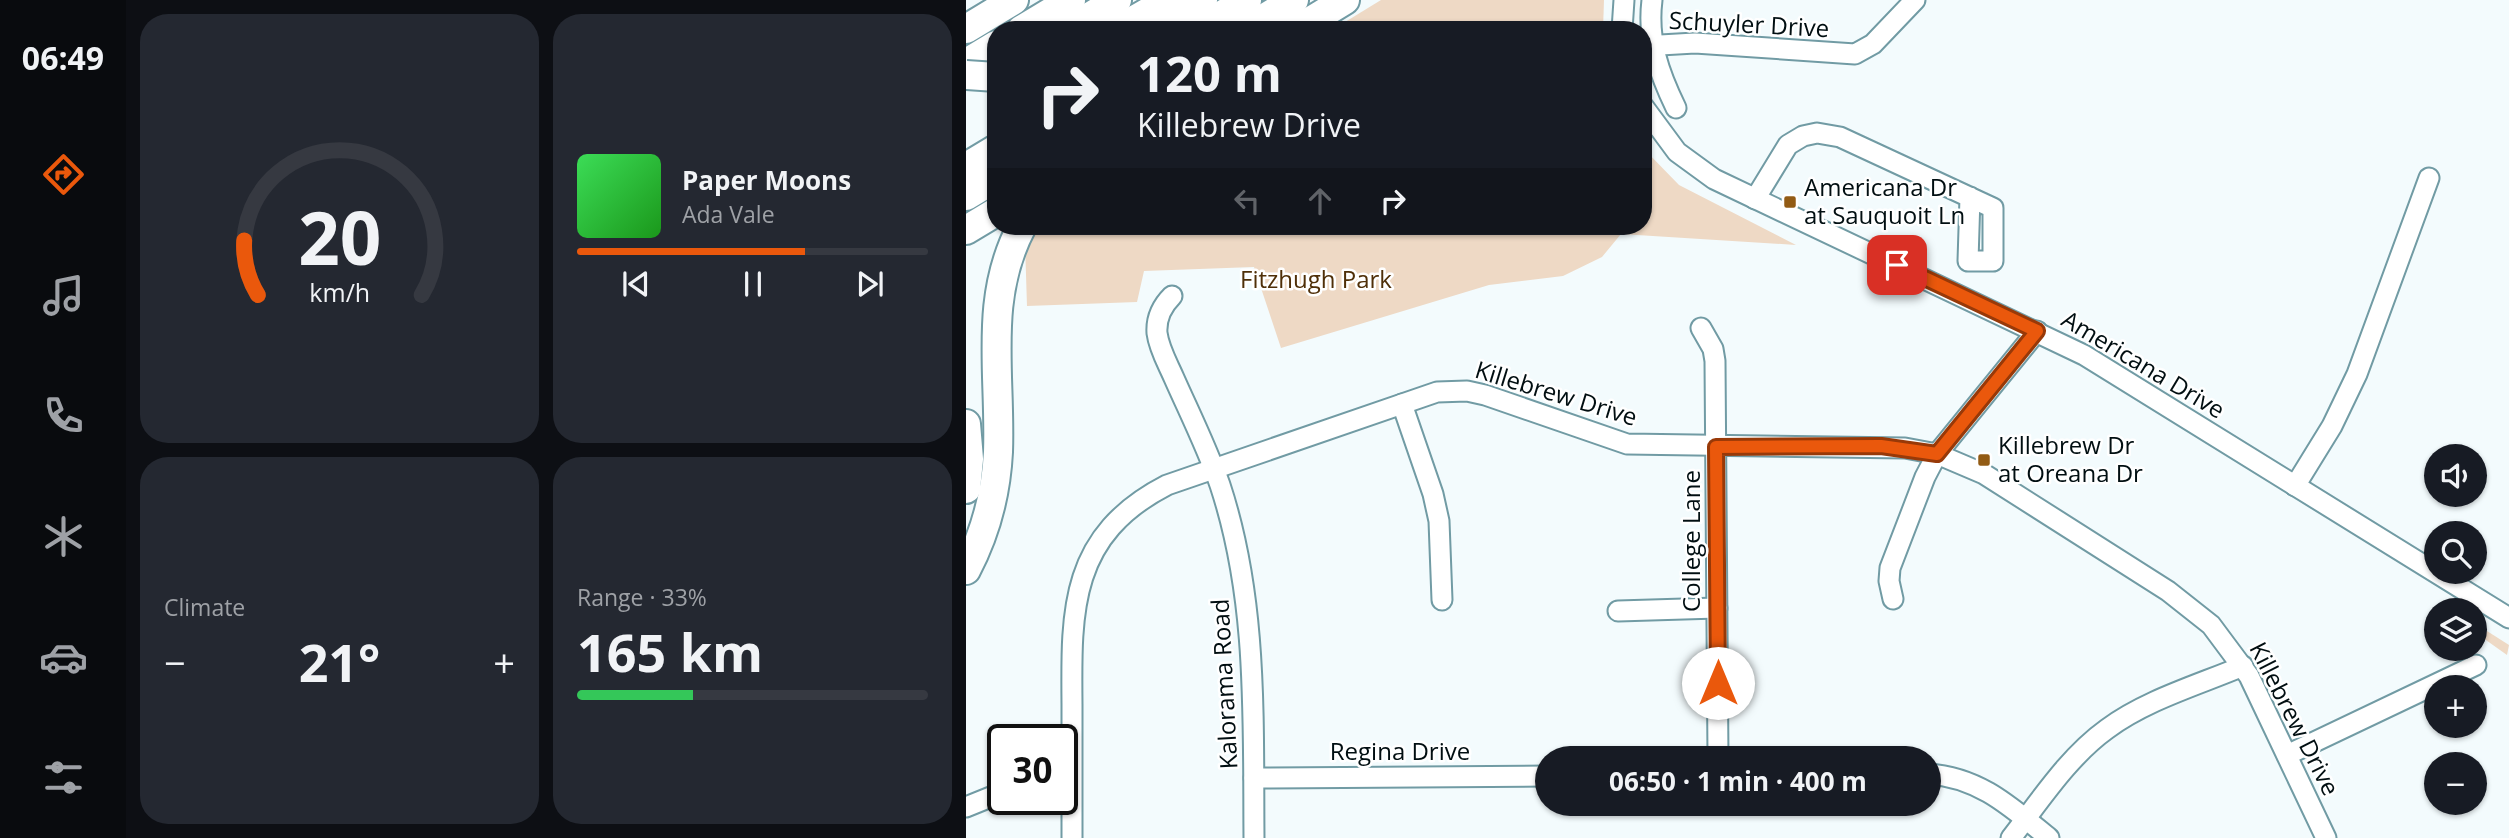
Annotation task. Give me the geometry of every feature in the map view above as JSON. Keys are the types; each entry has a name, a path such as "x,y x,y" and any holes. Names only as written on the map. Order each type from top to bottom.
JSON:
{"highway":[{"path":"966,30 1014,0"},
{"path":"1036,21 1070,0"},
{"path":"1132,20 1169,0"},
{"path":"1132,20 1203,0"},
{"path":"1212,21 1247,0"},
{"path":"1260,21 1294,0"},
{"path":"1311,21 1345,0"},
{"path":"966,63 987,50"},
{"path":"966,57 987,58"},
{"path":"966,75 987,76"},
{"path":"966,92 987,81"},
{"path":"966,167 987,154"},
{"path":"966,196 987,183"},
{"path":"966,230 987,217"},
{"path":"966,570 983,532 995,481 997,307 1002,271 1018,235"},
{"path":"966,424 969,459 966,489"}],"street":[{"path":"1623,21 1624,0"},
{"path":"1650,21 1652,0"},
{"name":"Schuyler Drive","path":"1652,45 1695,43 1855,54 1873,44 1915,0"},
{"path":"1652,54 1676,108"},
{"name":"Americana Drive","path":"1652,119 1666,139 1687,160 1714,179 2037,331 2113,373 2509,618"},
{"path":"1755,199 1787,145 1803,135 1817,133 1840,137 1970,197"},
{"path":"2295,486 2349,392 2429,178"},
{"name":"Kalorama Road","path":"1172,296 1164,304 1158,318 1158,342 1214,467 1237,544 1249,618 1254,838"},
{"name":"College Lane","path":"1701,328 1713,349 1715,361 1718,746"},
{"path":"1893,599 1889,581 1890,568 1925,477 1937,454 2037,331"},
{"name":"Killebrew Drive","path":"1069,724 1071,630 1078,590 1086,568 1108,532 1136,505 1167,485 1214,467 1437,392 1467,391 1628,444 1716,447 1881,446 1937,454 1984,474 2168,591 2211,625 2243,666 2326,838"},
{"path":"1402,404 1433,494 1439,521 1442,600"},
{"path":"1618,611 1717,608"},
{"path":"2287,755 2476,665"},
{"path":"2011,838 2079,754 2107,729 2150,705 2243,666"},
{"name":"Regina Drive","path":"1254,778 1535,776"},
{"path":"1941,776 1960,778 1980,786 2049,838"},
{"path":"966,807 987,798"},
{"name":"Killebrew Drive","path":"1070,815 1072,838"}],"green space":[{"path":"1381,0 1604,0 1603,21 1347,21"},
{"name":"Fitzhugh Park","path":"1652,157 1679,185 1796,245 1637,235 1652,235"},
{"name":"Fitzhugh Park","path":"1030,235 1620,235 1602,257 1563,276 1489,285 1281,348 1254,267 1144,271 1137,302 1027,306 1025,243"},
{"path":"2487,631 2509,645 2507,655 2487,641"}],"place":[{"name":"Americana Dr at Sauquoit Ln","path":"1790,202"},
{"name":"Killebrew Dr at Oreana Dr","path":"1984,460"}],"route":[{"path":"1718,683 1716,447 1881,446 1937,454 2037,331 1897,265"}]}
